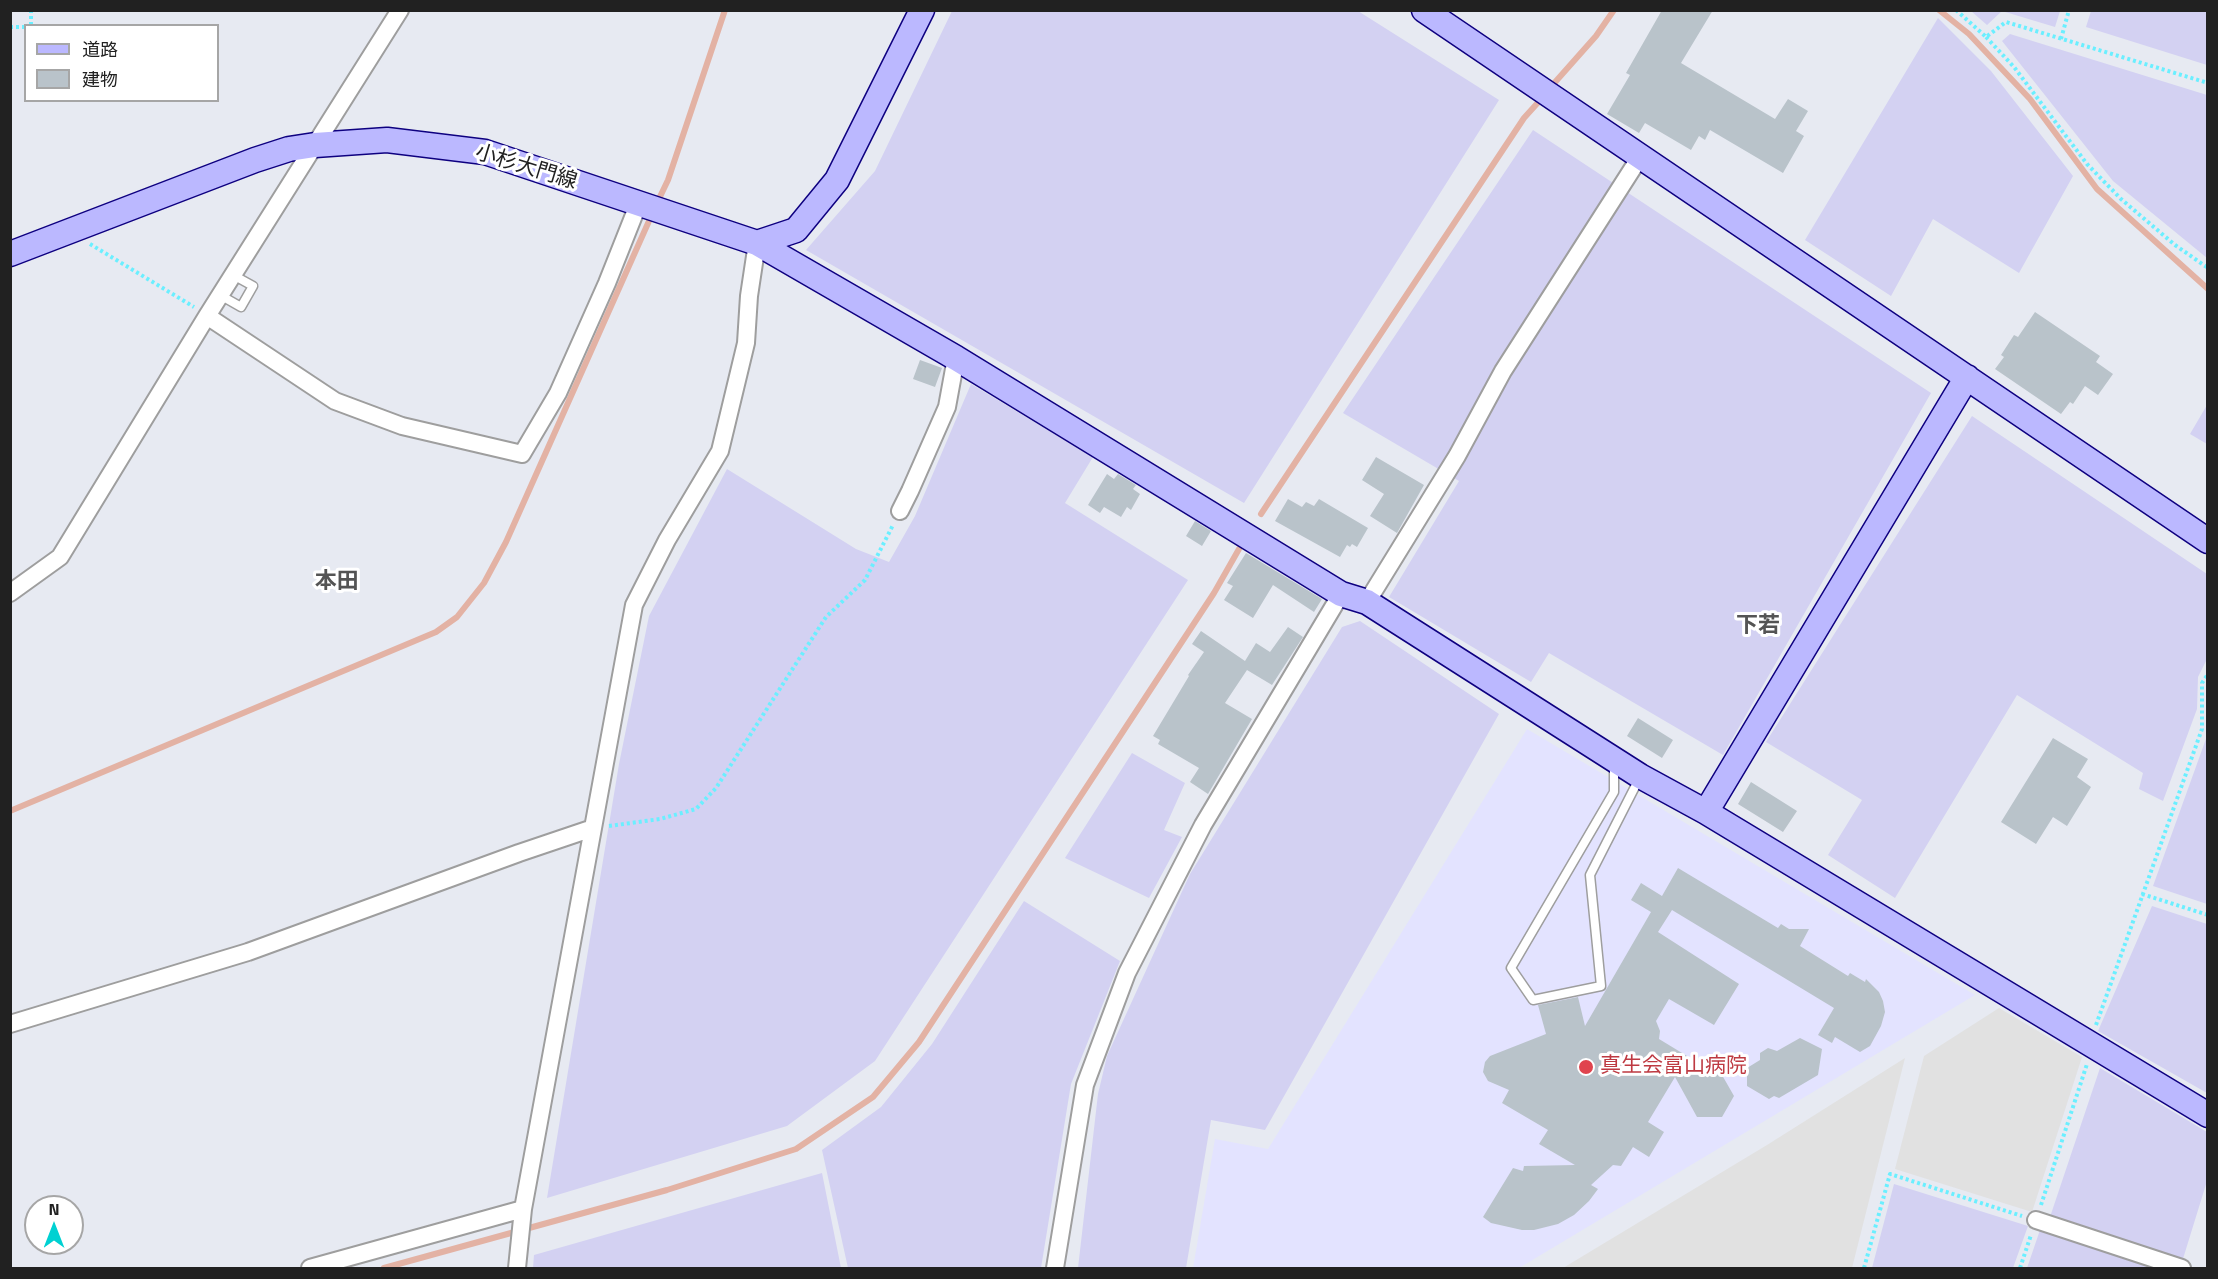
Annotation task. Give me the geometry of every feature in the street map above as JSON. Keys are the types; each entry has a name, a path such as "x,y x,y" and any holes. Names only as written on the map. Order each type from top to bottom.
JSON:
{"street":[{"path":"10,593 60,557 220,295 400,10"},
{"path":"517,1269 523,1209 634,604 667,540 720,451 747,343 749,296 757,243 796,230 837,180 922,10"},
{"path":"1424,10 2208,541"},
{"name":"小杉大門線","path":"10,254 289,149 387,140 485,152 757,243 956,358 1341,594 1367,602 1640,776 1706,812 2208,1115"},
{"path":"1367,602 1457,456 1503,371 1640,157"},
{"path":"207,316 335,400 402,426 522,454 558,393 638,205"},
{"path":"900,511 947,407 956,358"},
{"path":"1706,812 1966,377"},
{"path":"1055,1269 1085,1085 1127,973 1203,825 1341,594"},
{"path":"10,1024 248,952 593,828"},
{"path":"309,1269 523,1209"},
{"path":"2036,1220 2182,1269"}],"lane":[{"path":"220,295 241,307 253,286 233,275"},
{"path":"1618,762 1614,769 1614,792 1511,968 1533,1000 1601,986 1590,875 1640,776"}],"path":[{"path":"1956,10 2014,67 2087,164 2121,199 2175,245 2208,268"},
{"path":"2061,39 2069,10"},
{"path":"1986,37 2006,22 2208,83"},
{"path":"69,231 207,316"},
{"path":"593,828 660,819 696,809 716,788 826,617 865,580 900,511"},
{"path":"2020,1269 2091,1045 2142,894 2202,729 2202,683 2208,674"},
{"path":"2142,894 2208,915"},
{"path":"1864,1269 1890,1174 2036,1220"}],"shaded area":[{"path":"952,11 1358,11 1499,100 1244,503 806,250 875,171"},
{"path":"1971,11 2002,11 1987,25"},
{"path":"2002,11 2060,11 2055,27"},
{"path":"2091,11 2207,11 2207,65 2086,27"},
{"path":"1938,18 1991,71 2073,176 2019,273 1933,219 1891,296 1805,240"},
{"path":"2010,34 2207,95 2207,258 2113,181 2002,41"},
{"path":"1533,130 1931,393 1723,755 1549,653 1531,682 1389,597 1459,481 1343,413"},
{"path":"971,384 1093,457 1065,503 1188,580 875,1061 787,1126 547,1198 619,764 649,616 727,469 856,549 889,562 915,516"},
{"path":"2207,405 2207,444 2190,434"},
{"path":"1972,416 2207,574 2207,659 2198,677 2197,709 2163,801 2139,789 2143,773 2017,695 1895,898 1828,855 1862,800 1766,742"},
{"path":"1360,621 1499,714 1265,1130 1211,1120 1186,1268 1078,1268 1098,1094 1107,1056 1190,874 1342,627"},
{"name":"真生会富山病院","path":"1527,729 1975,995 1519,1268 1193,1268 1215,1139 1268,1149"},
{"path":"2207,736 2207,904 2153,886"},
{"path":"1132,753 1185,783 1164,830 1182,837 1149,898 1065,858"},
{"path":"1024,901 1120,961 1071,1084 1041,1268 848,1268 822,1150 881,1107 932,1044"},
{"path":"2152,906 2207,924 2207,1093 2098,1031"},
{"path":"1999,1008 2082,1057 2032,1212 1895,1169 1924,1056"},
{"path":"1905,1058 1852,1268 1563,1268 1767,1145"},
{"path":"2100,1068 2207,1132 2207,1181 2182,1262 2050,1217"},
{"path":"822,1173 841,1268 533,1268 534,1255"},
{"path":"1894,1184 2028,1226 2013,1268 1872,1268"},
{"path":"2040,1230 2158,1268 2027,1268"}],"building":[{"path":"1662,10 1713,10 1681,63 1775,119 1788,99 1808,111 1796,131 1804,136 1783,173 1710,130 1705,140 1699,136 1691,150 1645,123 1639,133 1607,114 1630,75 1626,73"},
{"path":"2035,312 2100,356 2096,362 2113,374 2098,395 2085,386 2073,404 2070,402 2061,414 1995,369 2004,357 2001,355 2014,335 2018,337"},
{"path":"920,360 942,368 935,387 913,379"},
{"path":"1376,457 1424,485 1397,533 1370,516 1384,494 1362,480"},
{"path":"1107,474 1114,479 1118,474 1136,485 1133,489 1140,494 1131,510 1127,507 1121,517 1104,507 1100,513 1088,505"},
{"path":"1288,499 1302,507 1306,502 1314,506 1319,499 1368,528 1357,547 1352,544 1350,547 1347,545 1340,557 1275,521"},
{"path":"1195,521 1211,531 1202,546 1186,536"},
{"path":"1246,553 1322,599 1314,612 1273,585 1253,618 1224,600 1233,586 1227,583"},
{"path":"1288,627 1303,637 1272,685 1247,670 1225,703 1252,719 1208,794 1190,782 1199,768 1158,744 1160,740 1153,736 1204,652 1192,644 1201,631 1245,661 1256,643 1270,652"},
{"path":"1638,718 1673,740 1662,758 1627,736"},
{"path":"2053,738 2088,759 2077,777 2091,787 2067,826 2053,817 2036,844 2001,822"},
{"path":"1751,782 1797,811 1783,832 1738,804"},
{"path":"1678,868 1778,928 1781,924 1789,929 1809,929 1800,946 1848,976 1850,973 1865,982 1866,979 1879,992 1885,1012 1881,1026 1870,1046 1860,1052 1835,1037 1832,1043 1818,1035 1834,1008 1672,910 1658,932 1739,984 1714,1025 1669,999 1656,1021 1660,1031 1659,1039 1687,1056 1676,1074 1722,1075 1734,1096 1722,1117 1697,1117 1675,1077 1648,1122 1664,1132 1649,1157 1633,1147 1621,1166 1613,1165 1591,1185 1598,1189 1589,1201 1574,1215 1558,1224 1534,1230 1522,1230 1491,1223 1483,1217 1513,1168 1523,1171 1524,1166 1575,1165 1539,1144 1548,1130 1502,1103 1509,1090 1488,1081 1483,1072 1485,1062 1490,1056 1546,1034 1538,1005 1578,997 1585,1026 1651,912 1631,900 1641,883 1662,896"},
{"path":"1800,1038 1822,1049 1818,1075 1779,1098 1774,1096 1769,1099 1747,1086 1747,1068 1760,1060 1760,1053 1768,1048 1777,1051"}],"waterway":[{"path":"657,203 668,180 725,10"},
{"path":"1549,89 1596,36 1614,10"},
{"path":"1939,10 1969,34 2030,99 2097,189 2208,289"},
{"path":"1261,514 1524,118 1543,97"},
{"path":"10,811 436,632 457,617 484,583 506,542 653,212"},
{"path":"384,1268 667,1190 796,1149 873,1097 919,1042 1214,593 1239,549"}],"place":[{"name":"真生会富山病院","path":"1586,1067"}],"district":[{"name":"本田","path":"337,583"},
{"name":"下若","path":"1758,627"}]}
